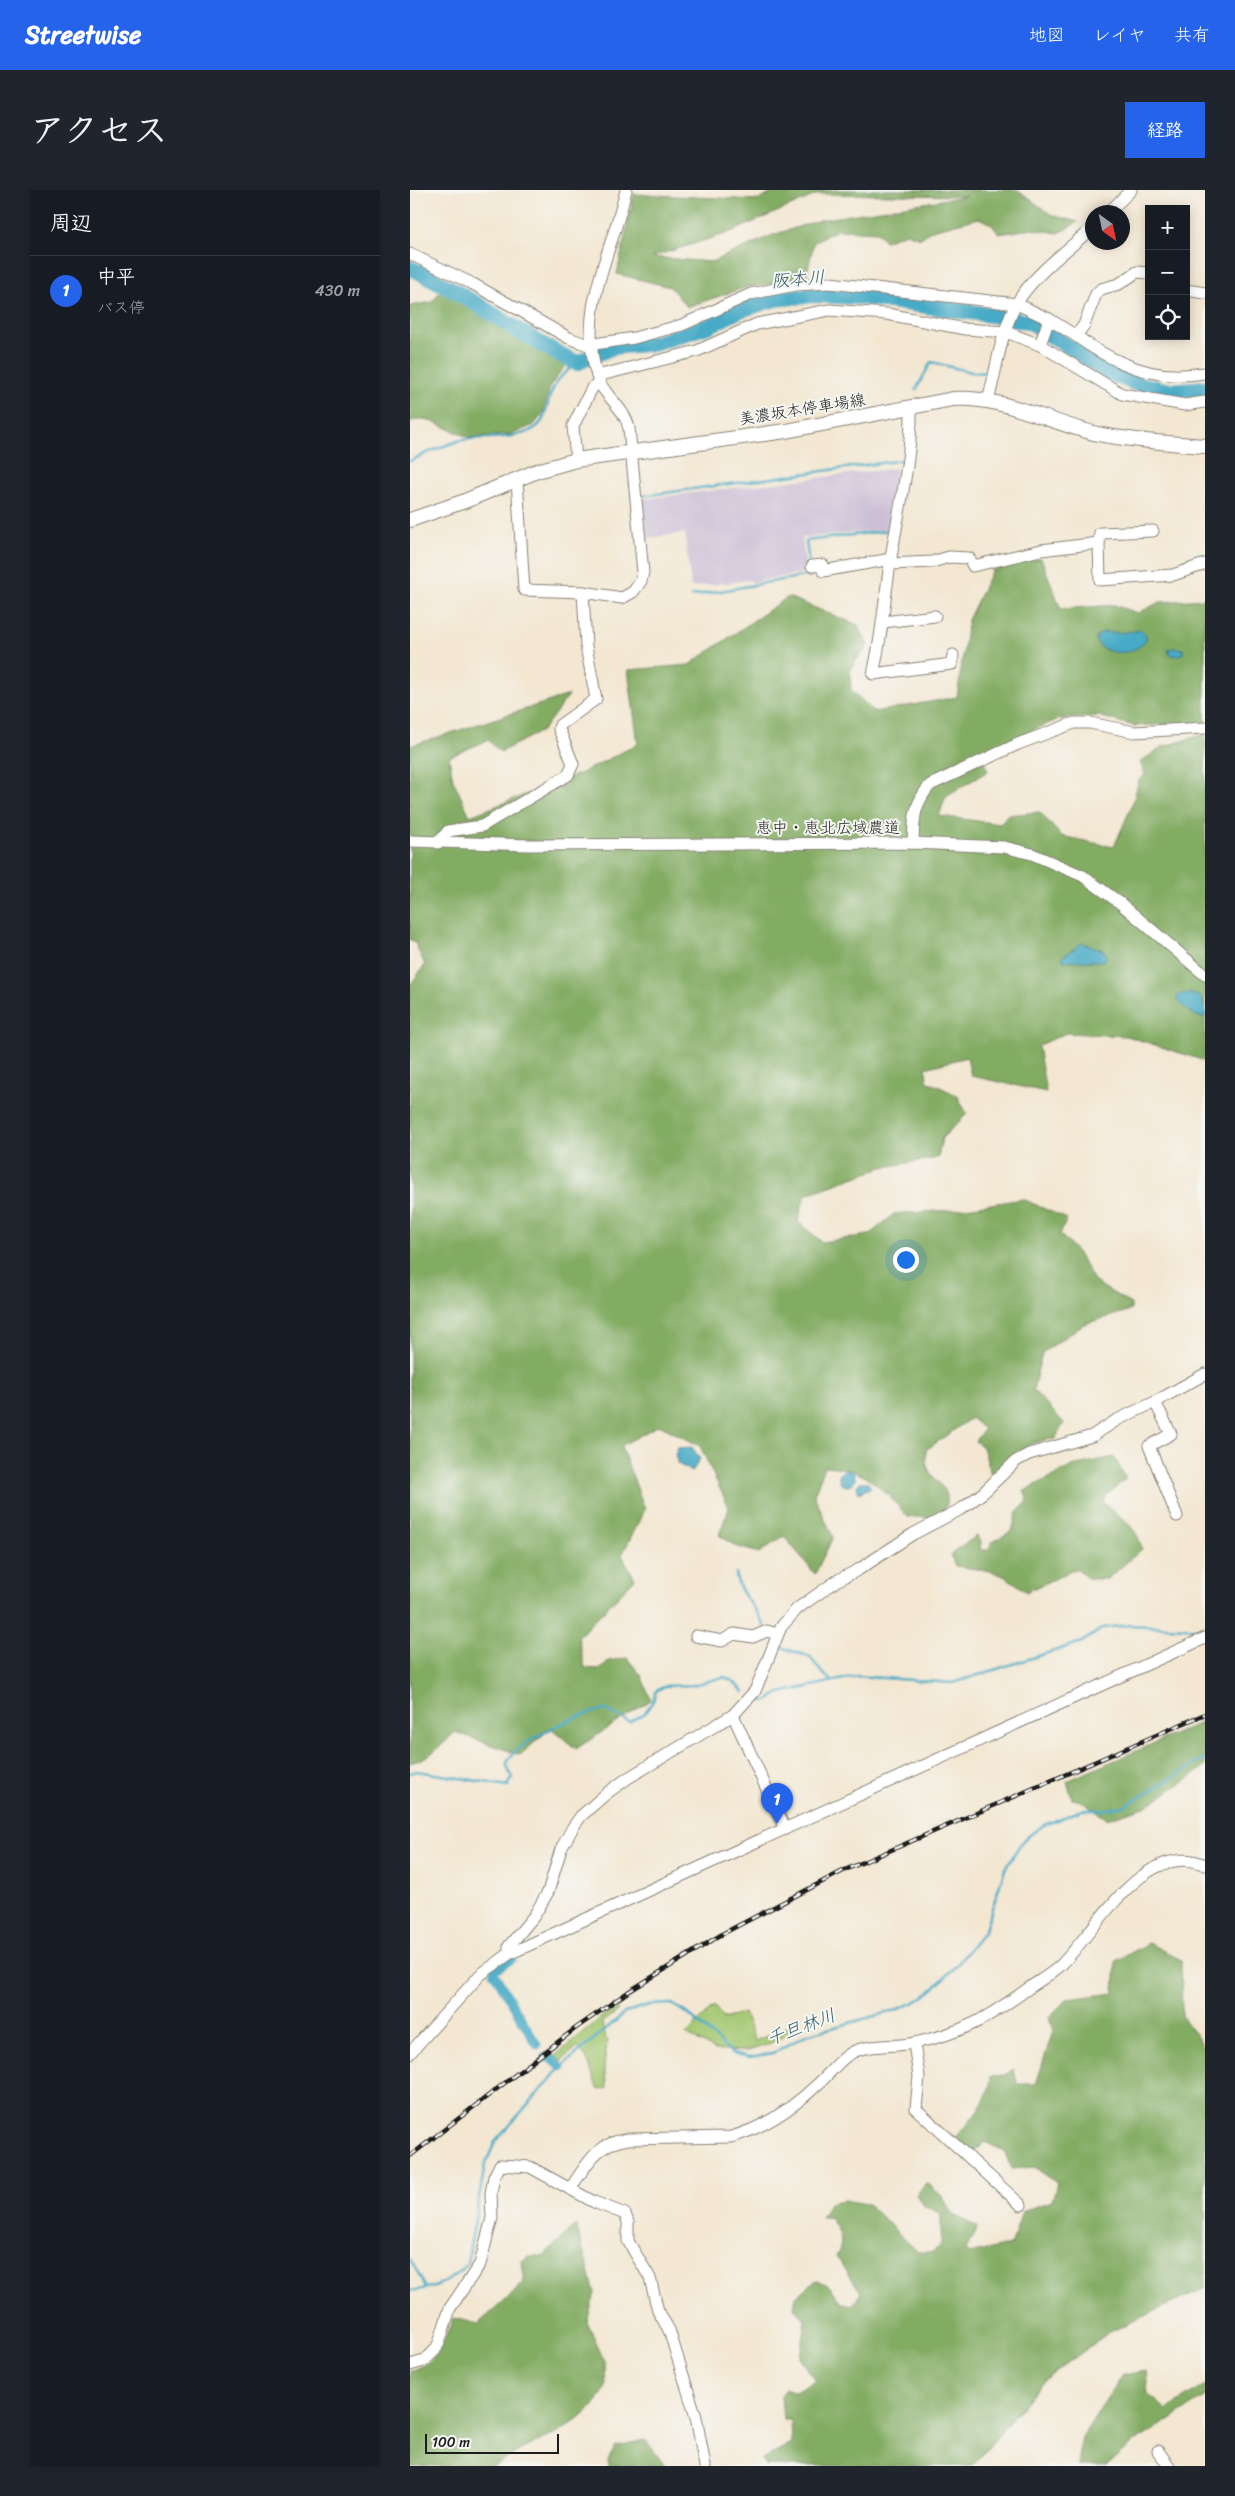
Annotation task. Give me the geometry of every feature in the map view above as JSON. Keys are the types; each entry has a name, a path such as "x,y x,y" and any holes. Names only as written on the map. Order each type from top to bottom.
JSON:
{"main road":[{"name":"美濃坂本停車場線","path":"410,520 517,479 576,460 786,431 953,399 988,401 1097,434 1205,446"}],"street":[{"path":"517,479 524,590 583,592 622,598 633,592 641,581 643,572 629,428 624,412 598,379 592,344 594,296 626,190"},
{"path":"1116,205 1131,190"},
{"path":"988,401 1007,330 1016,307 1029,287 1046,269 1085,234"},
{"path":"410,254 473,284 568,338 588,345 634,338 682,325 751,294 795,284 830,283 1016,307 1049,319 1101,352 1155,373 1173,376 1205,373"},
{"path":"1076,336 1084,325 1096,294 1101,289 1119,284 1137,272 1145,273"},
{"path":"1190,291 1205,293"},
{"path":"576,460 573,426 598,379 697,351 757,324 828,310 887,314 965,329 1007,330 1040,345 1122,394 1185,404 1205,402"},
{"path":"1040,345 1049,319"},
{"path":"912,408 912,428 904,496 890,561 883,622 873,674 952,664 953,655"},
{"path":"1153,531 1100,533 1100,580 1173,575 1205,564"},
{"path":"812,566 823,565 823,571 890,561 932,562 949,557 969,558 973,566 1041,550 1099,543"},
{"path":"438,843 448,831 482,826 568,775 573,764 559,729 560,725 596,699 586,646 583,592"},
{"path":"883,622 935,616"},
{"path":"913,843 914,811 919,798 930,785 1042,734 1074,724 1090,722 1134,732 1205,728"},
{"name":"恵中・恵北広域農道","path":"410,841 438,843 913,843 1004,847 1032,854 1068,868 1120,903 1205,976"},
{"path":"509,1954 509,1946 534,1916 548,1892 561,1850 573,1827 582,1816 607,1793 628,1778 733,1715 755,1691 768,1663 777,1634 786,1619 819,1591 913,1534 963,1508 984,1492 1016,1461 1029,1454 1092,1436 1117,1420 1155,1402 1205,1374"},
{"path":"1155,1402 1171,1434 1149,1446 1177,1516"},
{"path":"696,1636 722,1641 734,1634 753,1637 767,1631 777,1634"},
{"path":"410,2052 480,1975 509,1954 1205,1638"},
{"path":"733,1715 785,1829"},
{"path":"570,2189 592,2156 613,2141 628,2138 731,2137 745,2133 782,2112 817,2086 848,2056 858,2050 914,2044 973,2026 993,2014 1058,1967 1078,1948 1124,1891 1143,1874 1160,1866 1178,1861 1188,1860 1205,1865"},
{"path":"914,2044 919,2076 916,2109 1021,2205"},
{"path":"410,2365 424,2361 439,2343 450,2308 480,2264 492,2218 491,2193 494,2177 500,2165 530,2167 594,2202 625,2214 628,2222 628,2241 650,2278 658,2311 669,2330 696,2417 705,2466"},
{"path":"1158,2451 1169,2466"}],"shaded area":[{"path":"897,468 888,529 802,538 806,572 752,583 751,580 691,587 685,533 647,538 643,499"}],"green space":[{"path":"777,190 1017,190 1052,215 1078,222 1059,233 1031,229 999,234 991,224 979,218 932,230 921,238 906,233 885,241 877,232 837,230 814,242 806,278 744,288 687,307 670,287 617,274 634,194 759,200","holes":["818,194 966,196 820,220 773,235 711,262 652,257 731,232"]},
{"path":"443,287 567,363 550,386 543,413 534,425 512,434 470,438 426,419 410,421 410,306 432,302"},
{"path":"1041,558 1061,609 1114,605 1138,613 1160,602 1205,599 1205,722 1134,726 1099,716 1059,719 981,752 988,771 946,796 939,816 1000,824 1007,815 1040,812 1061,836 1114,847 1132,805 1139,780 1145,775 1140,762 1162,747 1205,734 1205,1061 1127,1036 1066,1033 1038,1046 1046,1092 971,1076 967,1057 926,1068 927,1081 957,1095 967,1114 942,1138 938,1158 883,1167 805,1195 798,1222 822,1242 869,1235 894,1214 953,1210 1023,1199 1067,1219 1060,1234 1077,1252 1095,1282 1131,1304 1131,1310 1084,1324 1042,1353 1033,1390 1064,1423 1055,1439 1036,1442 1020,1450 991,1475 983,1447 975,1441 984,1429 971,1418 926,1450 926,1462 930,1473 947,1495 945,1508 939,1517 908,1517 872,1481 852,1471 825,1466 814,1495 833,1537 815,1574 784,1536 759,1553 735,1546 719,1535 729,1508 700,1446 659,1425 621,1446 645,1509 622,1555 635,1579 578,1637 585,1668 600,1669 608,1661 627,1658 641,1675 651,1700 576,1749 551,1728 520,1755 455,1732 429,1755 410,1763 410,985 425,965 414,941 410,940 410,746 569,695 542,731 500,752 488,740 449,757 453,780 470,816 581,773 638,744 628,670 689,665 788,597 858,625 868,645 850,669 851,690 874,712 957,697 968,620 992,570"},
{"path":"1114,1457 1126,1479 1105,1496 1103,1503 1132,1528 1140,1541 1142,1549 1107,1579 1089,1579 1076,1569 1026,1592 1009,1579 994,1572 955,1566 951,1556 955,1550 977,1536 981,1541 980,1550 988,1550 992,1542 1012,1531 1017,1512 1028,1501 1024,1491 1072,1466"},
{"path":"1205,1721 1205,1767 1145,1807 1107,1819 1081,1801 1072,1799 1067,1781"},
{"path":"1149,1943 1181,1960 1182,2016 1205,2048 1205,2288 1108,2333 1042,2382 973,2466 765,2466 761,2459 792,2444 791,2420 783,2420 781,2396 786,2388 796,2392 815,2381 800,2358 805,2319 794,2308 794,2299 816,2280 828,2285 845,2303 854,2304 861,2292 836,2256 841,2240 836,2226 829,2217 821,2217 830,2203 843,2200 868,2204 918,2252 933,2252 941,2244 941,2213 925,2207 916,2195 927,2183 943,2197 952,2214 977,2227 966,2250 969,2254 1012,2244 1022,2211 1052,2201 1057,2183 1034,2167 1012,2169 1004,2151 985,2142 970,2154 953,2139 983,2103 990,2085 991,2076 1005,2075 1014,2069 1017,2084 1036,2084 1053,2031 1049,2017 1067,1999 1114,1993 1116,1961"},
{"path":"615,2006 618,2011 602,2023 607,2042 604,2067 607,2088 599,2090 588,2062 577,2047 561,2061 555,2056"},
{"path":"714,2006 724,2019 744,2013 755,2041 789,2026 794,2030 769,2044 748,2051 715,2050 686,2034"},
{"path":"576,2225 595,2293 587,2322 605,2363 606,2387 597,2403 582,2417 558,2433 522,2449 494,2466 410,2466 410,2371 428,2363 439,2351 453,2318 478,2324 524,2283 521,2262 528,2256 543,2256"},
{"path":"1146,2371 1148,2394 1167,2410 1205,2385 1205,2397 1132,2444 1107,2466 1078,2466 1082,2437 1122,2375"},
{"path":"646,2440 665,2466 609,2466 608,2460 616,2446"}],"water":[{"path":"1142,630 1147,637 1137,648 1130,651 1114,652 1107,650 1096,641 1096,637 1103,632 1120,633"},
{"path":"1168,649 1183,649 1183,654 1174,656 1169,653"},
{"path":"1082,943 1105,951 1106,959 1103,961 1064,961 1062,957"},
{"path":"1188,993 1201,997 1205,1009 1205,1017 1190,1012 1177,999 1178,995"},
{"path":"692,1447 700,1459 692,1472 678,1464 675,1455 678,1448"},
{"path":"847,1470 855,1478 847,1486 839,1478"},
{"path":"860,1482 867,1482 871,1487 859,1493 857,1486"}],"waterway":[{"name":"阪本川","path":"410,268 432,278 577,363 613,347 656,343 708,326 740,310 775,299 812,295 861,297 991,315 1032,323 1109,373 1138,384 1171,391 1205,388"},
{"path":"916,390 931,362 971,372 986,373"},
{"path":"410,461 436,449 463,440 519,435 535,428 545,416 554,386 577,363"},
{"path":"642,496 903,460 902,463"},
{"path":"809,564 806,541 892,530"},
{"path":"692,596 810,575 810,569"},
{"path":"736,1573 740,1587 764,1626"},
{"path":"753,1700 766,1701 780,1693 857,1676 953,1683 1082,1642 1103,1628 1129,1625 1205,1629"},
{"path":"778,1646 810,1657 822,1673 832,1681"},
{"path":"410,1773 417,1771 508,1786 512,1778 507,1763 512,1755 535,1737 568,1721 597,1711 607,1710 629,1722 644,1714 653,1701 656,1691 665,1686 693,1685 724,1677 733,1681 744,1692"},
{"name":"千旦林川","path":"410,2291 427,2288 449,2280 467,2264 485,2165 495,2142 561,2067 626,2012 649,2005 672,2004 688,2014 732,2053 750,2057 773,2053 806,2035 893,2011 913,2003 930,1992 956,1966 985,1930 1005,1869 1024,1839 1044,1825 1082,1810 1102,1810 1125,1806 1205,1758"},
{"path":"512,1959 494,1970 494,1973 537,2045"},
{"path":"546,2057 552,2059 561,2067"},
{"path":"410,2259 426,2288"}],"railway":[{"path":"410,2156 576,2028 628,1992 724,1933 845,1870 1205,1714"}],"place":[{"name":"中平","path":"777,1824"}]}
